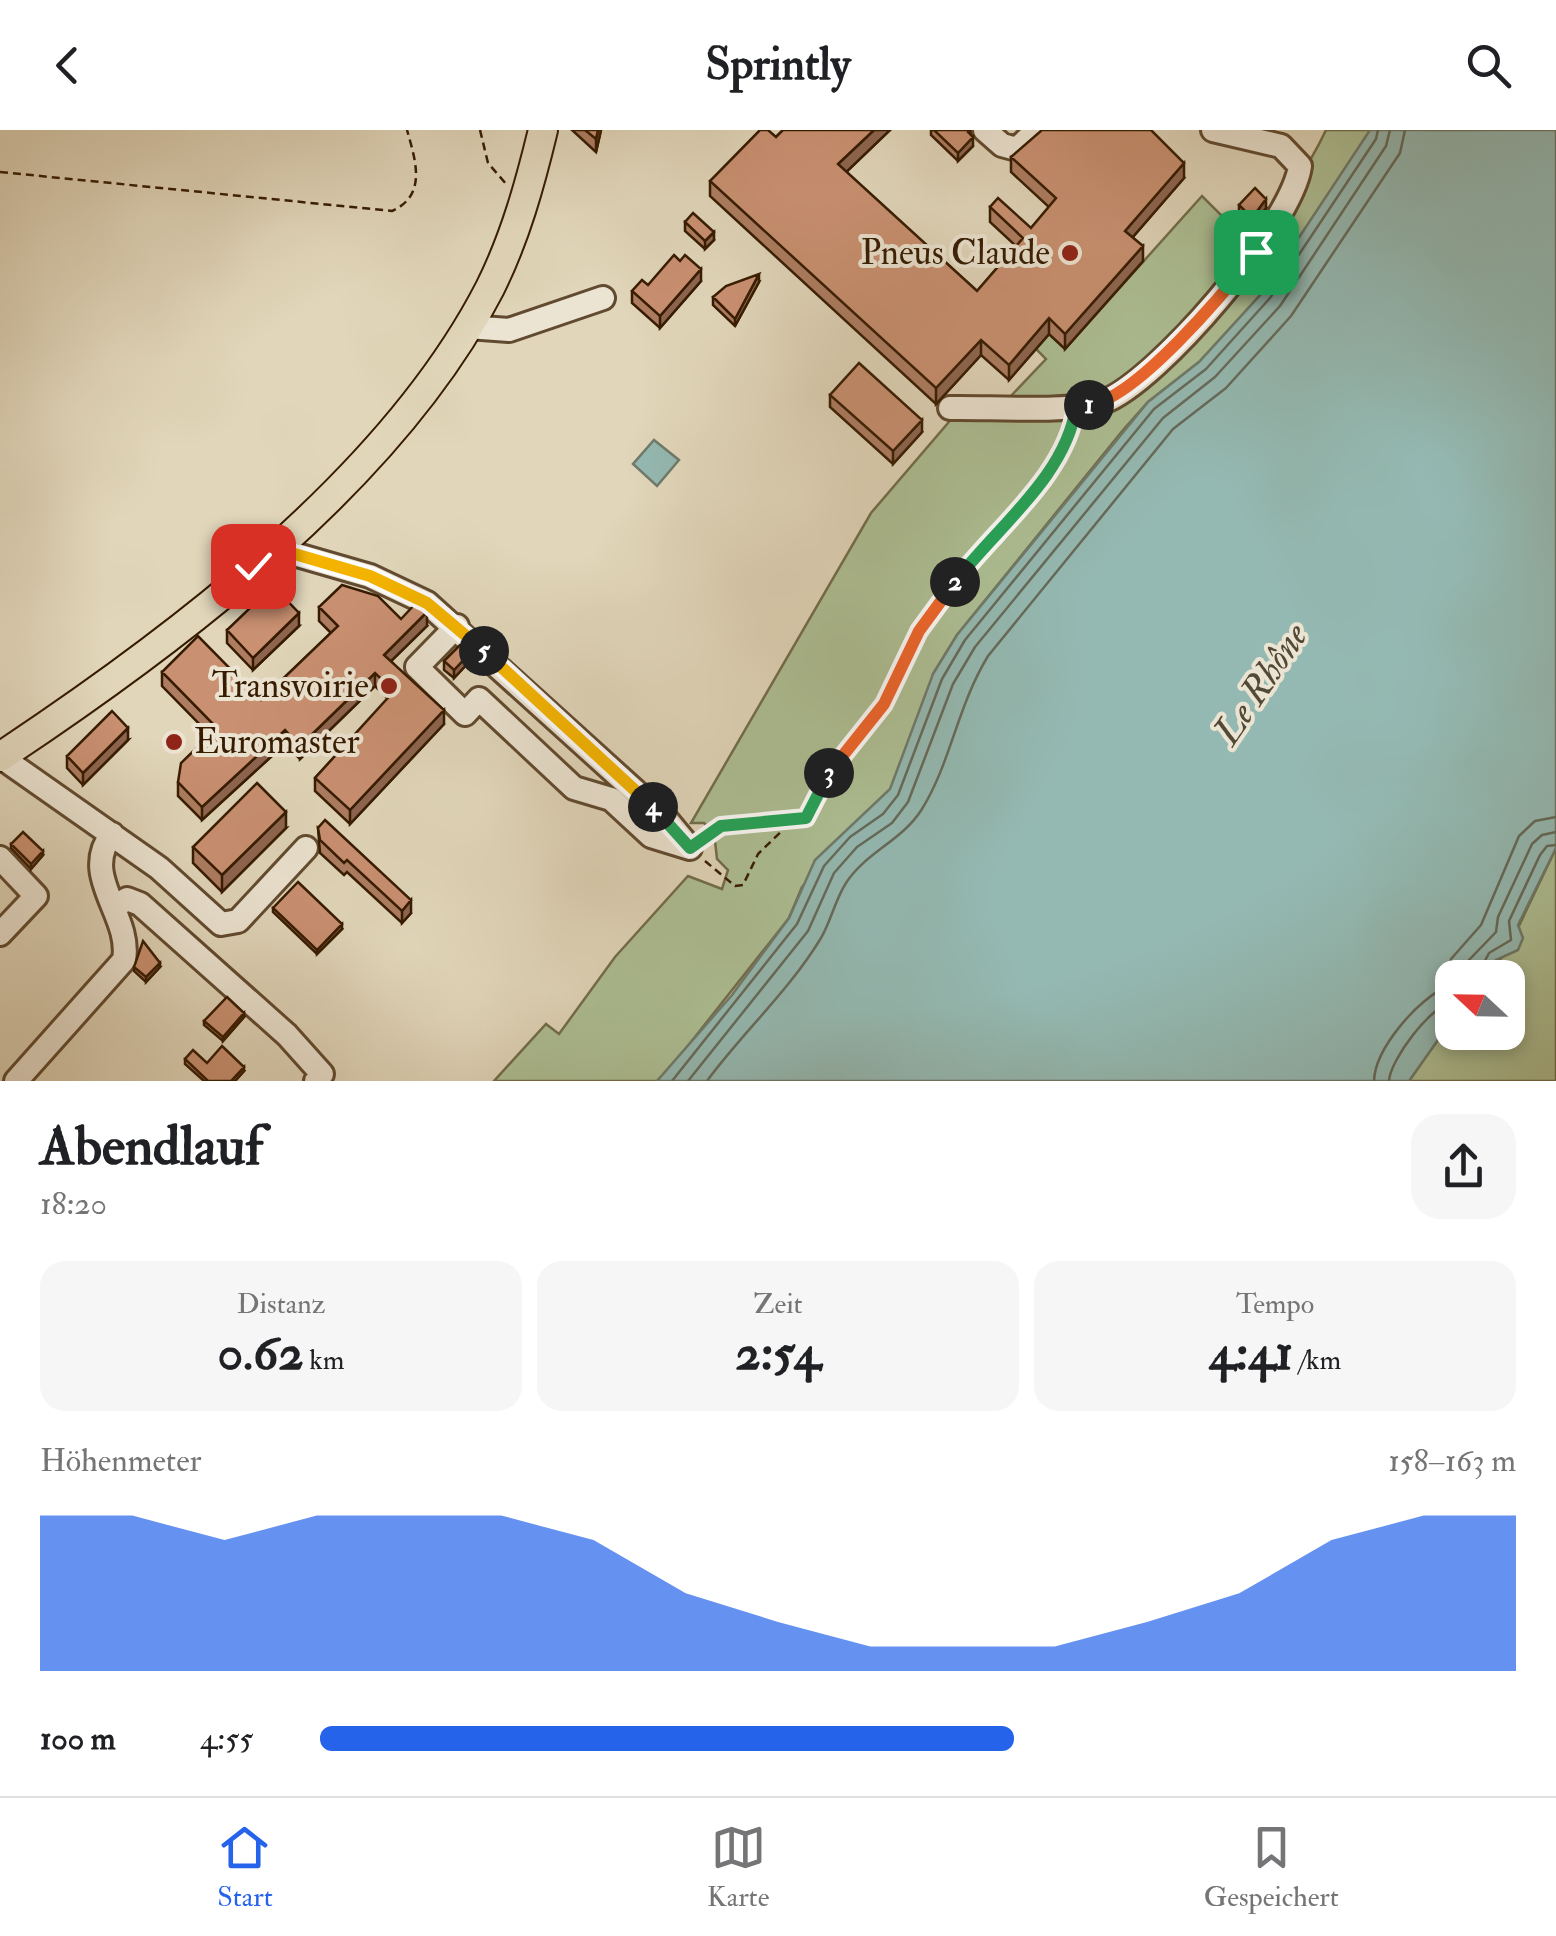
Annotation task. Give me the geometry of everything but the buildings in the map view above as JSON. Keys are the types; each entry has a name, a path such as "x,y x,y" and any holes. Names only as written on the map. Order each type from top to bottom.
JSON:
{"main road":[{"path":"0,757 144,658 274,548 404,415 468,327 510,244 543,130"}],"lane":[{"path":"985,130 1009,148 1024,145 1038,130"},
{"path":"950,408 1076,407 1114,397 1204,314 1256,252 1294,193 1300,166 1281,146 1213,130"},
{"path":"468,327 509,330 604,298"},
{"path":"274,548 370,576 427,603 457,626 666,819 690,848"},
{"path":"457,626 417,668 465,714 480,699 574,788 612,799 652,836 690,848"},
{"path":"0,757 112,834 179,884 215,920 228,926 238,921 306,848"},
{"path":"16,1081 124,960 116,906 98,864 112,834"},
{"path":"0,858 36,896 0,934"},
{"path":"116,906 127,899 140,904 287,1035 322,1074 316,1081"}],"path":[{"path":"0,172 392,210 408,201 416,186 408,130"},
{"path":"480,130 496,176 527,193"},
{"path":"793,820 758,854 745,884 739,886 690,848 721,826 806,818 834,764 884,704 919,631 955,582 1056,464 1071,436 1076,407"}],"green space":[{"path":"1326,130 1398,130 1317,211 1263,292 1199,362 1148,402 1123,430 957,635 933,674 966,716 802,887 789,918 668,1071 657,1081 494,1081 546,1024 559,1034 615,957 688,876 722,889 728,870 717,859 714,832 704,823 691,823 871,513 954,416 992,416 1046,359 1036,349 1049,334 1065,349 1202,196 1246,240 1256,233 1290,191"},
{"path":"1556,848 1556,1081 1409,1081 1435,1044 1435,1050 1525,1050 1525,960 1499,960"}],"water":[{"name":"Le Rhône","path":"1370,130 1556,130 1556,848 1518,925 1523,938 1518,950 1496,960 1435,960 1435,1044 1409,1081 657,1081 732,995 789,918 815,860 890,789 933,674 957,635 1148,402 1199,362 1263,292"},
{"path":"654,440 679,460 657,486 633,464"}],"place":[{"name":"Pneus Claude","path":"1070,253"},
{"name":"Transvoirie","path":"389,686"},
{"name":"Euromaster","path":"174,742"}],"route":[{"path":"253,566 274,548 308,562 370,576 427,603 457,626 666,819 690,848 712,829 731,823 806,818 834,764 884,704 919,631 1002,523 1056,464 1071,436 1076,407 1099,404 1127,388 1223,296 1256,252"}]}
